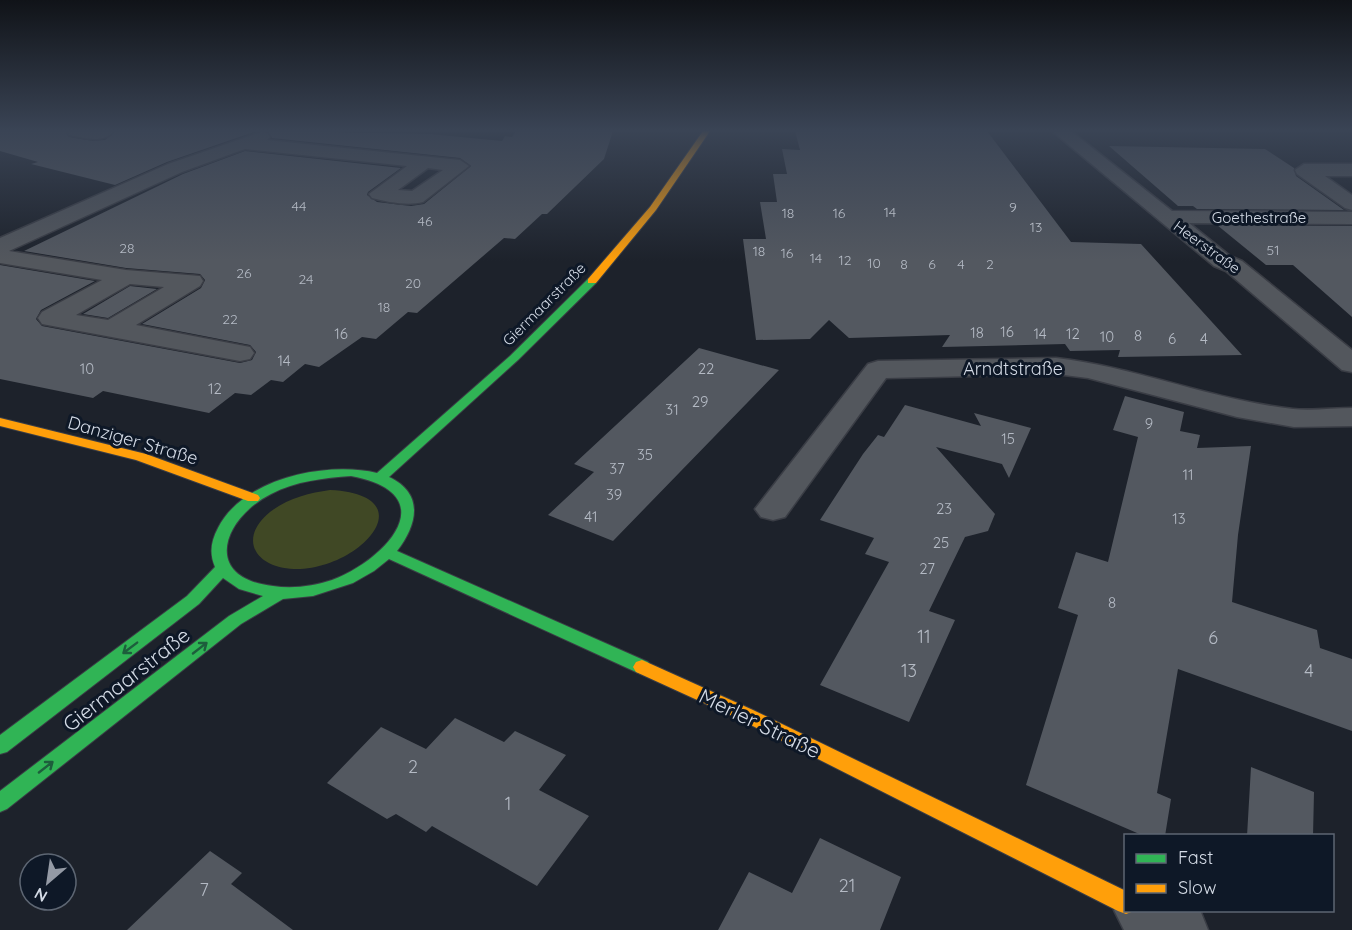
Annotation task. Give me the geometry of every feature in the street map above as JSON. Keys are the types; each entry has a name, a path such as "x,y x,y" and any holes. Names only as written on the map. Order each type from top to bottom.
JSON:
{"main road":[{"name":"Giermaarstraße","path":"380,478 559,316 629,240 680,174"},
{"name":"Danziger Straße","path":"0,422 141,457 253,498"},
{"name":"Giermaarstraße","path":"351,472 380,478 399,491 409,509 406,530 389,553 359,574 330,585 280,593 244,586 222,568 217,545 228,520 253,498 284,483 318,474 351,472"},
{"name":"Merler Straße","path":"389,553 747,715 1124,903"},
{"name":"Giermaarstraße","path":"0,746 194,600 222,568"},
{"name":"Giermaarstraße","path":"0,803 235,621 280,593"}],"street":[{"path":"0,246 161,174"},
{"name":"Heerstraße","path":"1113,174 1222,261 1234,266 1352,364"},
{"path":"1310,174 1352,204"},
{"name":"Goethestraße","path":"1166,217 1352,218"},
{"path":"0,256 126,277 191,281 112,329"},
{"path":"126,277 51,318 240,352"},
{"name":"Arndtstraße","path":"773,509 878,370 1056,366 1089,370 1248,410 1294,418 1352,417"},
{"path":"1144,912 1180,930"}],"green space":[{"path":"330,490 359,495 375,505 379,518 373,532 360,546 341,558 318,566 294,569 281,567 261,558 255,550 254,532 270,512 299,497"}],"building":[{"path":"73,174 139,174 115,185"},
{"path":"182,174 392,174 367,195 377,202 411,206 424,204 461,174 588,174 547,214 542,214 515,239 504,238 417,313 408,312 376,339 362,337 319,367 305,364 283,382 271,380 251,395 235,393 209,413 103,391 93,398 0,379 0,265 95,281 41,310 36,319 42,326 240,363 252,360 256,352 250,345 142,324 201,288 205,280 200,274 126,268 24,251"},
{"path":"773,174 1020,174 1071,242 1141,244 1242,355 1118,357 1120,350 1070,351 1065,344 942,347 950,335 849,338 829,320 810,339 756,340 743,239 766,239 760,202 777,202"},
{"path":"1142,174 1296,174 1344,210 1197,209 1193,206 1178,206"},
{"path":"1217,225 1352,226 1352,317 1293,265 1266,265"},
{"path":"130,286 157,289 108,318 83,314"},
{"path":"699,348 779,370 613,541 548,515 594,472 574,464"},
{"path":"1125,396 1184,412 1180,431 1200,435 1197,448 1251,446 1238,535 1232,602 1317,630 1320,648 1352,659 1352,731 1178,669 1157,793 1171,799 1165,834 1139,834 1026,785 1078,615 1058,608 1076,552 1108,562 1138,437 1113,430"},
{"path":"905,405 981,426 974,413 1031,428 1009,478 1002,464 936,447 995,514 988,531 965,537 929,611 955,620 909,722 820,685 889,562 865,554 874,538 820,520 863,454 878,435 884,437"},
{"path":"455,718 504,742 515,731 566,755 539,790 589,816 537,886 432,826 426,832 396,814 387,819 327,783 381,727 426,749"},
{"path":"1251,767 1314,792 1313,834 1247,834"},
{"path":"820,838 901,877 880,930 718,930 749,872 792,893"},
{"path":"210,851 242,873 231,884 293,930 127,930"}],"traffic: fast":[{"path":"380,478 514,358 592,281"},
{"path":"351,472 388,482 398,489 406,501 408,513 406,525 399,538 380,559 369,568 348,579 325,588 301,592 265,591 244,585 230,576 221,564 218,551 220,537 227,523 239,509 266,491 289,482 326,474 351,472"},
{"path":"389,553 642,667"},
{"path":"0,746 193,600 222,569"},
{"path":"0,803 235,620 280,593"}],"traffic: slow":[{"path":"592,281 624,246 677,174"},
{"path":"0,422 141,457 253,498"},
{"path":"642,667 747,715 1124,902"}]}
